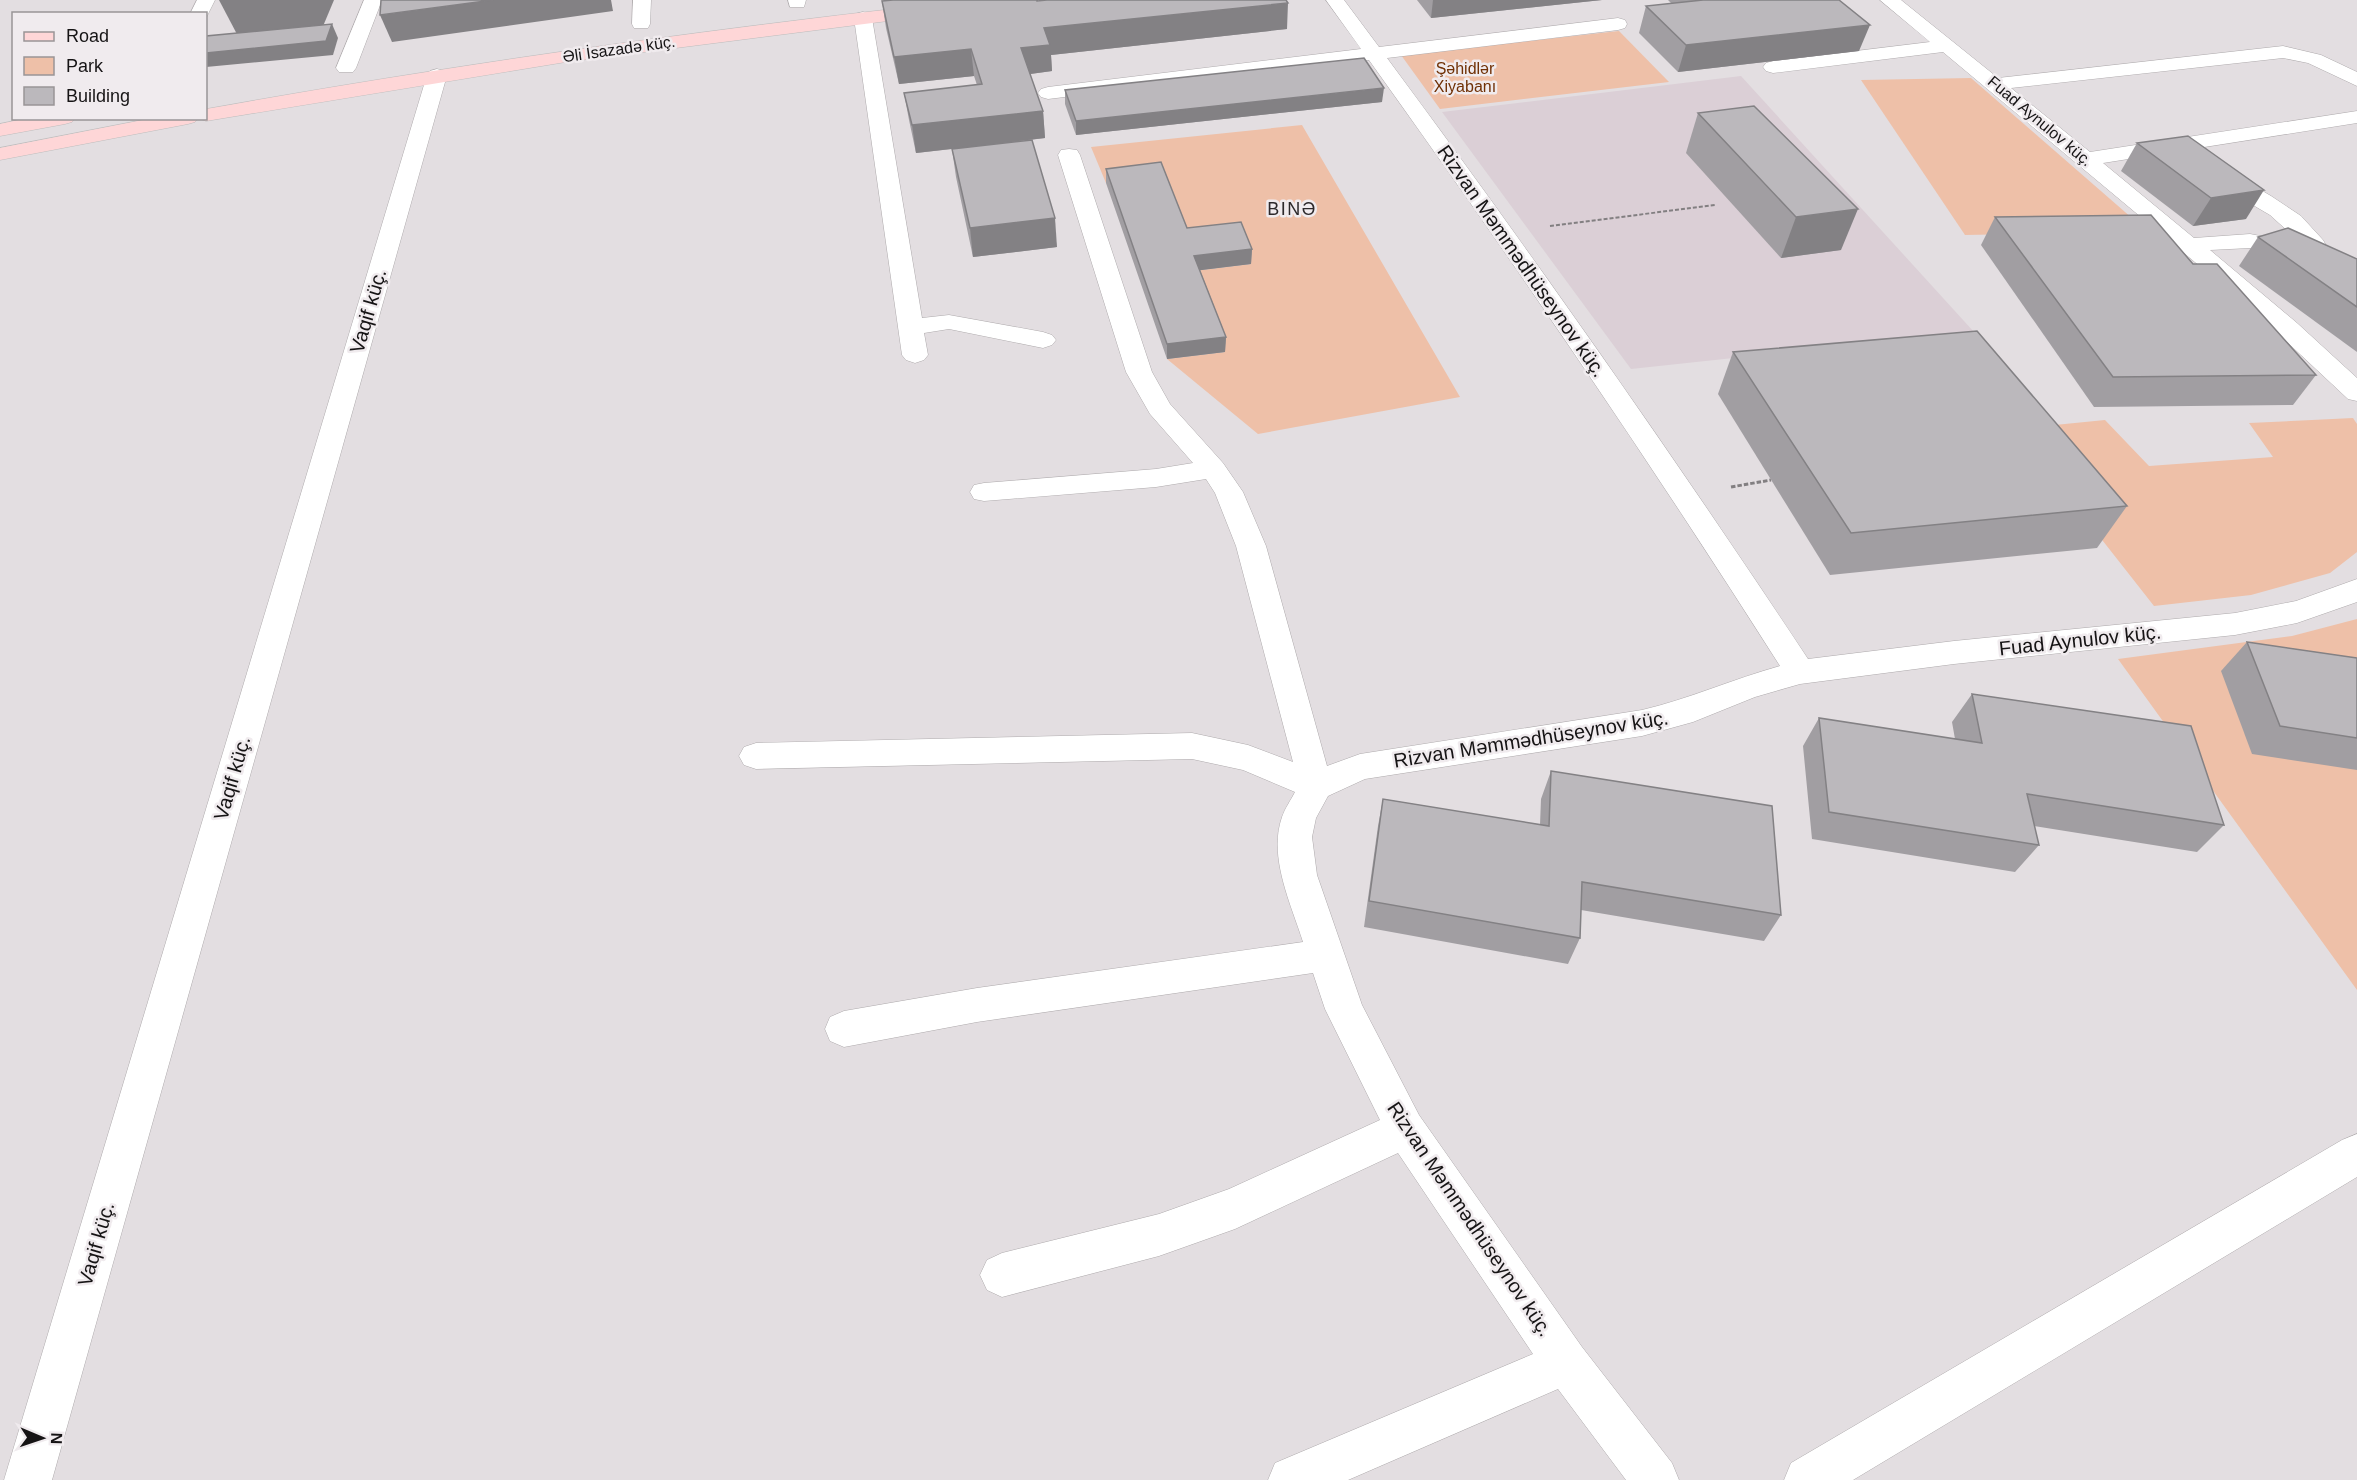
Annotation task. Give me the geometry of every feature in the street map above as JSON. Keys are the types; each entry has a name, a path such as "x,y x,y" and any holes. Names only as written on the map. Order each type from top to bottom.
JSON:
{"main road":[{"path":"774,6 818,1"},
{"path":"797,2 800,24"},
{"name":"Əli İsazadə küç.","path":"207,115 437,75 800,24 943,10"},
{"name":"Əli İsazadə küç.","path":"619,27 661,21"},
{"path":"323,72 367,64"},
{"path":"0,130 54,120"},
{"path":"0,154 178,120"}],"street":[{"path":"346,68 373,0"},
{"path":"641,24 642,0"},
{"name":"Rizvan Məmmədhüseynov küç.","path":"1335,0 1372,54 1504,232 1686,496 1800,672 1746,687 1682,713 1642,723 1360,767 1316,786 1299,817 1294,837 1299,875 1344,1010 1405,1129 1566,1362 1655,1480"},
{"name":"Fuad Aynulov küç.","path":"1889,0 1995,84 2188,245 2332,367 2357,393"},
{"path":"863,18 915,355"},
{"path":"1048,93 1618,24"},
{"path":"1773,67 1947,46"},
{"path":"1995,84 2283,52 2314,59 2357,80"},
{"name":"Vaqif küç.","path":"28,1480 437,75"},
{"path":"2085,159 2356,117"},
{"path":"2172,147 2268,205 2306,232 2317,246 2321,258"},
{"path":"1069,155 1139,372 1159,408 1213,469 1229,492 1251,546 1316,786"},
{"path":"2188,245 2249,241 2266,243 2321,258 2357,273"},
{"path":"909,327 949,322 1043,340"},
{"path":"984,492 1156,478 1213,469"},
{"name":"Fuad Aynulov küç.","path":"1800,672 1882,659 2200,628 2296,614 2357,590"},
{"path":"756,756 1192,746 1248,758 1316,786"},
{"path":"844,1029 977,1005 1324,955"},
{"path":"1002,1275 1170,1232 1235,1208 1405,1129"},
{"path":"1808,1480 2354,1161"},
{"path":"1292,1480 1566,1362"}],"path":[{"path":"1504,232 1715,205"}],"shaded area":[{"path":"1741,76 1974,332 1631,369 1442,112"}],"green space":[{"name":"Şəhidlər Xiyabanı","path":"1619,31 1669,82 1440,109 1401,55"},
{"path":"1971,78 2148,232 1965,235 1861,80"},
{"path":"1302,125 1460,397 1258,434 1167,359 1225,352 1194,271 1251,264 1187,243 1161,177 1106,183 1091,147"},
{"path":"2353,418 2357,424 2357,552 2330,573 2251,595 2154,606 2015,429 2105,420 2149,466 2273,457 2249,423"},
{"path":"2357,619 2357,990 2118,659 2292,636"}],"building":[{"path":"381,0 493,0 380,15"},
{"path":"1286,0 1288,3 1044,28 1050,45 1021,48 1043,111 912,125 904,93 982,84 971,49 894,57 882,1"},
{"path":"1703,0 1839,0 1870,25 1686,45 1646,6"},
{"path":"332,24 326,41 207,53 207,36"},
{"path":"1364,58 1384,88 1076,121 1065,90"},
{"path":"1754,106 1858,209 1796,217 1698,113"},
{"path":"2188,136 2264,190 2211,198 2137,143"},
{"path":"1032,140 1055,218 970,228 952,149"},
{"path":"1161,162 1187,228 1241,222 1252,249 1194,256 1226,337 1167,344 1106,169"},
{"path":"2151,215 2193,264 2217,264 2316,375 2113,377 1995,217"},
{"path":"2288,228 2357,259 2357,307 2258,237"},
{"path":"1977,331 2127,506 1851,533 1733,352"},
{"path":"2247,642 2357,658 2357,738 2280,726"},
{"path":"1972,694 2191,726 2224,825 2027,794 2039,845 1829,812 1819,718 1982,743"},
{"path":"1551,771 1772,806 1781,915 1582,882 1580,938 1369,901 1383,799 1549,826"}],"district":[{"name":"BINƏ","path":"1292,209"}]}
